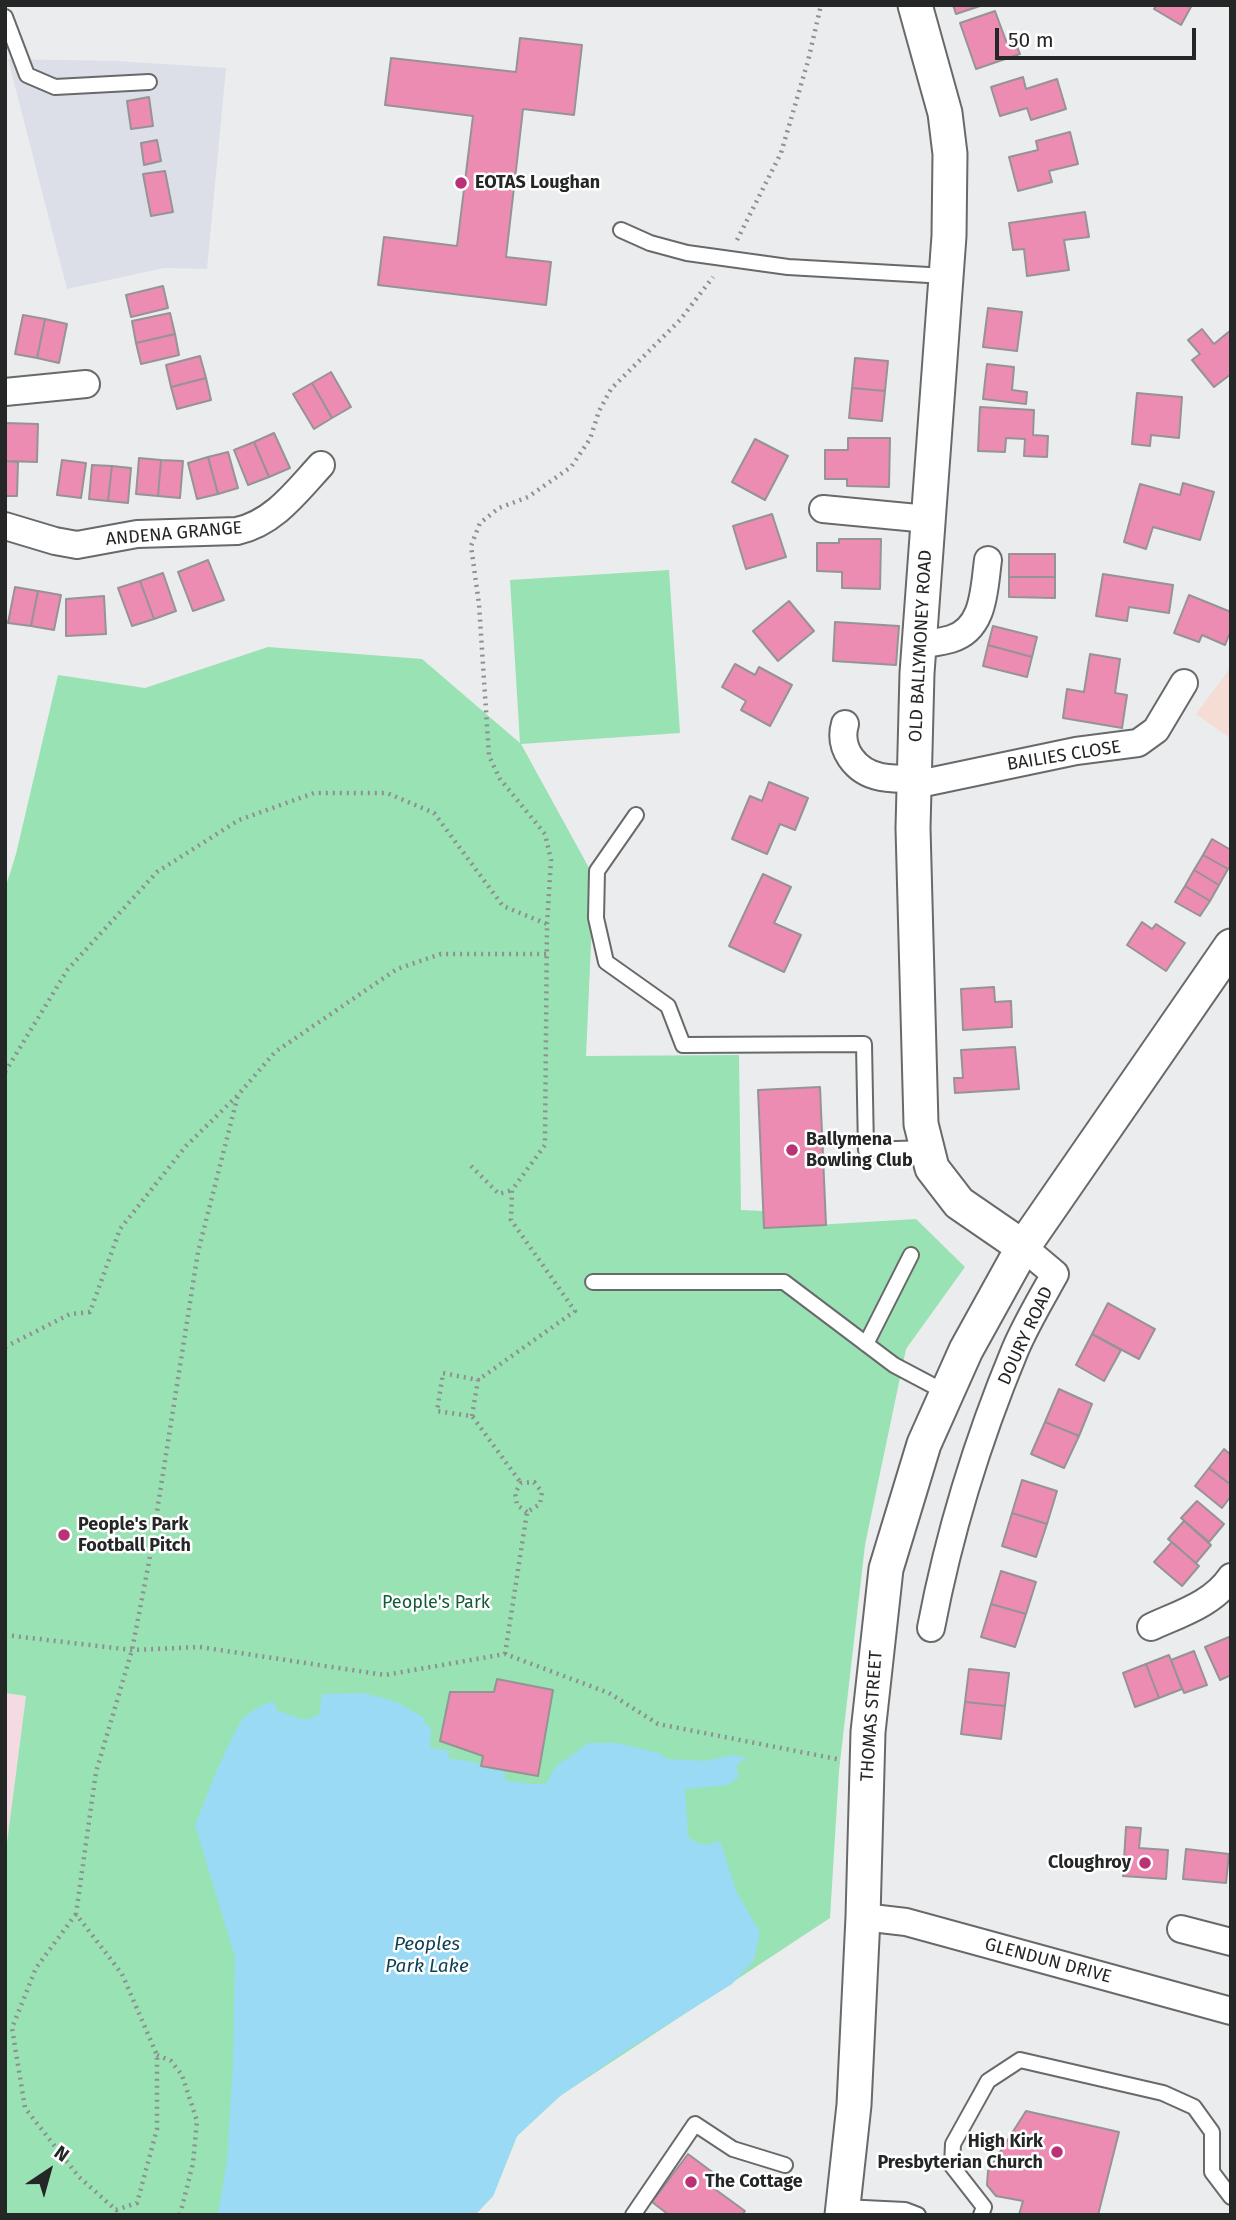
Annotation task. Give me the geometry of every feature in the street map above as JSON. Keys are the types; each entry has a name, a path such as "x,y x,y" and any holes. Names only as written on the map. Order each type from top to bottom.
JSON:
{"street":[{"name":"OLD BALLYMONEY ROAD","path":"915,5 945,113 950,155 946,276 919,645 914,782 921,1124 932,1168 959,1203 1023,1247"},
{"path":"5,392 86,384"},
{"name":"ANDENA GRANGE","path":"5,526 77,545 137,534 237,531 252,527 277,511 321,465"},
{"path":"822,509 928,519"},
{"path":"919,645 953,639 970,630 982,607 988,559"},
{"name":"BAILIES CLOSE","path":"845,724 842,739 844,747 863,768 880,777 914,782 1043,757 1138,743 1156,730 1184,683"},
{"path":"1023,1247 1231,946"},
{"name":"THOMAS STREET","path":"842,2211 854,2105 867,1765 886,1569 924,1444 966,1350 1023,1247"},
{"name":"DOURY ROAD","path":"932,1628 954,1526 990,1417 1016,1348 1055,1274 1023,1247"},
{"path":"1151,1627 1203,1603 1216,1594 1231,1577"},
{"name":"GLENDUN DRIVE","path":"863,1917 906,1922 1231,2011"},
{"path":"1181,1929 1231,1942"}],"lane":[{"path":"5,18 27,75 55,87 149,82"},
{"path":"621,230 650,243 687,254 788,267 946,276"},
{"path":"636,815 597,871 596,918 606,962 668,1006 683,1045 864,1044 866,1150 927,1148"},
{"path":"866,1344 911,1255"},
{"path":"593,1282 784,1282 894,1365 947,1393"},
{"path":"981,2215 984,2207 951,2166 953,2144 988,2081 1020,2060 1163,2093 1194,2107 1212,2132 1212,2172 1231,2197"},
{"path":"633,2215 695,2124 733,2149 786,2165"},
{"path":"842,2211 905,2210 918,2215"}],"path":[{"path":"472,1416 478,1380 575,1311 511,1220 512,1190 545,1145 547,924 551,860 545,834 500,779 489,756 479,604 471,546 480,523 499,509 528,497 571,467 590,439 599,411 611,389 680,320 726,259 750,218 781,153 821,5"},
{"path":"5,1072 68,969 157,872 239,820 314,793 387,793 435,813 503,906 547,924"},
{"path":"5,1347 70,1314 90,1312 120,1229 186,1146 238,1095 275,1052 397,969 441,954 547,954"},
{"path":"76,1914 122,1974 157,2055 156,2129 141,2191 137,2203 116,2210 79,2177 25,2108 12,2028 36,1968 76,1914 96,1772 132,1650 149,1563 198,1252 238,1095"},
{"path":"471,1166 499,1194 512,1190"},
{"path":"478,1380 443,1373 437,1410 472,1416 521,1483"},
{"path":"505,1654 527,1512 540,1504 542,1492 534,1482 521,1483"},
{"path":"521,1483 515,1493 517,1505 527,1512"},
{"path":"5,1634 132,1650 200,1647 385,1675 505,1654 609,1693 658,1724 867,1765"},
{"path":"157,2055 171,2061 182,2075 197,2121 193,2163 180,2215"}],"shaded area":[{"path":"8,59 116,61 226,68 207,269 164,268 67,289"},
{"path":"1231,667 1231,739 1196,714"},
{"path":"5,1693 26,1696 5,1858"}],"green space":[{"name":"People's Park","path":"669,570 680,733 521,744 594,877 586,1056 739,1055 741,1210 763,1211 765,1228 916,1219 965,1267 906,1349 865,1545 839,1771 830,1918 560,2096 517,2136 493,2196 475,2215 5,2215 5,1858 26,1696 5,1693 5,889 16,854 58,675 145,688 268,647 422,659 520,743 510,580"}],"water":[{"name":"Peoples Park Lake","path":"365,1693 397,1702 424,1718 425,1724 431,1728 430,1748 450,1751 447,1758 479,1763 479,1767 505,1772 505,1780 546,1784 555,1767 589,1743 618,1743 658,1753 668,1759 705,1761 733,1755 746,1758 736,1766 739,1777 728,1785 685,1789 688,1836 703,1844 720,1841 736,1891 760,1932 754,1960 732,1984 625,2051 560,2096 517,2136 493,2196 475,2215 218,2215 227,2162 235,1957 195,1825 241,1720 255,1709 273,1701 278,1711 304,1720 319,1715 322,1694"}],"building":[{"path":"953,5 983,5 956,14"},
{"path":"1156,5 1192,5 1181,25 1154,9"},
{"path":"995,11 1006,41 1014,39 1020,54 976,69 960,23"},
{"path":"520,38 582,45 574,115 523,109 506,257 551,262 546,305 378,285 384,237 457,246 473,116 385,105 391,58 516,72"},
{"path":"1023,77 1026,89 1057,79 1066,109 1031,120 1027,108 1000,116 991,87"},
{"path":"149,97 153,126 131,129 127,101"},
{"path":"1070,132 1078,164 1049,171 1052,182 1018,191 1009,157 1038,150 1036,141"},
{"path":"157,140 161,161 144,165 141,143"},
{"path":"165,171 173,212 151,216 143,174"},
{"path":"1085,212 1089,237 1064,240 1069,270 1027,276 1024,249 1013,250 1009,223"},
{"path":"163,286 168,308 131,317 126,295"},
{"path":"988,308 1022,312 1017,351 983,347"},
{"path":"170,313 175,334 136,343 132,321"},
{"path":"23,315 45,319 37,358 15,354"},
{"path":"45,319 67,324 59,363 37,358"},
{"path":"1202,329 1214,344 1231,330 1231,374 1214,387 1192,360 1200,354 1188,340"},
{"path":"175,334 179,355 141,364 136,343"},
{"path":"200,356 206,378 171,387 166,365"},
{"path":"855,358 888,361 885,391 852,388"},
{"path":"987,364 1014,367 1012,390 1027,392 1026,404 983,399"},
{"path":"331,372 351,407 332,418 312,383"},
{"path":"206,378 211,400 177,409 171,387"},
{"path":"312,383 332,418 314,429 293,394"},
{"path":"852,388 885,391 882,421 849,418"},
{"path":"1137,393 1182,397 1179,438 1151,435 1150,446 1132,444"},
{"path":"980,407 1034,410 1033,435 1048,436 1047,457 1024,456 1025,439 1006,438 1005,452 978,451"},
{"path":"5,423 38,424 37,462 5,461"},
{"path":"274,433 290,468 269,477 254,442"},
{"path":"848,438 890,438 889,487 847,486 847,479 825,479 825,450 848,450"},
{"path":"755,439 788,456 765,500 732,482"},
{"path":"254,442 269,477 248,485 234,450"},
{"path":"228,452 238,488 218,494 208,457"},
{"path":"208,457 218,494 197,499 188,463"},
{"path":"139,458 161,460 158,496 136,494"},
{"path":"62,460 86,463 81,498 57,495"},
{"path":"161,460 183,461 180,498 158,496"},
{"path":"5,461 18,462 17,496 5,496"},
{"path":"92,465 112,466 108,501 89,499"},
{"path":"112,466 131,468 128,503 108,501"},
{"path":"1183,483 1214,492 1200,540 1153,527 1146,549 1124,542 1140,484 1180,495"},
{"path":"772,514 786,557 746,569 733,526"},
{"path":"839,539 881,539 880,589 842,588 842,572 817,571 817,543 839,543"},
{"path":"1009,554 1055,554 1055,577 1009,577"},
{"path":"208,560 224,600 193,611 178,572"},
{"path":"163,573 176,611 154,619 140,581"},
{"path":"1103,574 1173,585 1169,613 1129,607 1127,621 1096,616"},
{"path":"1009,577 1055,577 1055,598 1009,597"},
{"path":"140,581 154,619 132,626 118,588"},
{"path":"15,587 38,591 31,626 8,623"},
{"path":"38,591 61,595 54,630 31,626"},
{"path":"1189,595 1231,612 1231,630 1225,645 1202,635 1199,642 1174,633"},
{"path":"104,596 106,634 66,636 66,599"},
{"path":"789,601 814,631 778,661 753,631"},
{"path":"835,622 899,626 896,665 833,661"},
{"path":"993,626 1037,637 1032,657 988,645"},
{"path":"988,645 1032,657 1027,677 983,666"},
{"path":"1090,654 1120,659 1115,693 1127,695 1122,728 1063,718 1067,689 1084,692"},
{"path":"735,664 755,675 759,667 792,685 770,726 741,710 746,701 722,687"},
{"path":"769,782 808,798 795,830 780,824 767,854 732,839 750,796 762,801"},
{"path":"1212,839 1231,850 1231,865 1228,869 1203,855"},
{"path":"1203,855 1228,869 1219,885 1194,870"},
{"path":"1194,870 1219,885 1210,901 1185,886"},
{"path":"763,874 791,887 774,923 801,935 784,972 729,946"},
{"path":"1185,886 1210,901 1200,916 1175,902"},
{"path":"1142,922 1152,929 1156,924 1185,943 1166,971 1127,945"},
{"path":"994,987 995,1002 1011,1001 1012,1027 963,1030 961,989"},
{"path":"1015,1047 1019,1089 955,1093 954,1078 963,1078 961,1050"},
{"name":"Ballymena Bowling Club","path":"820,1087 826,1225 764,1228 758,1090"},
{"path":"1108,1303 1155,1329 1139,1359 1092,1334"},
{"path":"1092,1334 1121,1350 1104,1381 1076,1365"},
{"path":"1059,1389 1092,1404 1079,1436 1045,1422"},
{"path":"1045,1422 1079,1436 1064,1468 1031,1454"},
{"path":"1224,1449 1231,1455 1231,1485 1209,1468"},
{"path":"1209,1468 1231,1485 1231,1496 1222,1508 1195,1486"},
{"path":"1022,1480 1057,1491 1047,1524 1012,1513"},
{"path":"1197,1501 1224,1524 1209,1542 1181,1518"},
{"path":"1012,1513 1047,1524 1036,1557 1002,1546"},
{"path":"1184,1521 1211,1545 1196,1563 1168,1539"},
{"path":"1172,1542 1199,1566 1182,1586 1154,1562"},
{"path":"1001,1571 1036,1582 1026,1614 991,1604"},
{"path":"991,1604 1026,1614 1015,1647 981,1637"},
{"path":"1229,1637 1231,1675 1220,1680 1205,1647"},
{"path":"1194,1651 1207,1685 1184,1693 1171,1660"},
{"path":"1169,1655 1182,1689 1159,1698 1146,1664"},
{"path":"1146,1664 1159,1698 1135,1707 1123,1673"},
{"path":"969,1669 1009,1673 1005,1706 965,1702"},
{"path":"497,1679 553,1690 538,1776 481,1766 483,1756 440,1741 450,1692 494,1692"},
{"path":"965,1702 1005,1706 1001,1739 961,1734"},
{"name":"Cloughroy","path":"1126,1827 1141,1828 1139,1848 1168,1850 1166,1879 1123,1876"},
{"path":"1186,1849 1229,1854 1226,1883 1183,1879"},
{"name":"High Kirk Presbyterian Church","path":"1026,2111 1119,2132 1098,2215 1019,2215 1023,2201 996,2196 987,2185 988,2171"},
{"name":"The Cottage","path":"688,2154 719,2177 712,2187 745,2211 742,2215 669,2215 652,2202"}],"place":[{"name":"EOTAS Loughan","path":"461,183"},
{"name":"Ballymena Bowling Club","path":"792,1150"},
{"name":"People's Park Football Pitch","path":"64,1535"},
{"name":"Cloughroy","path":"1145,1863"},
{"name":"High Kirk Presbyterian Church","path":"1057,2152"},
{"name":"The Cottage","path":"691,2182"}]}
